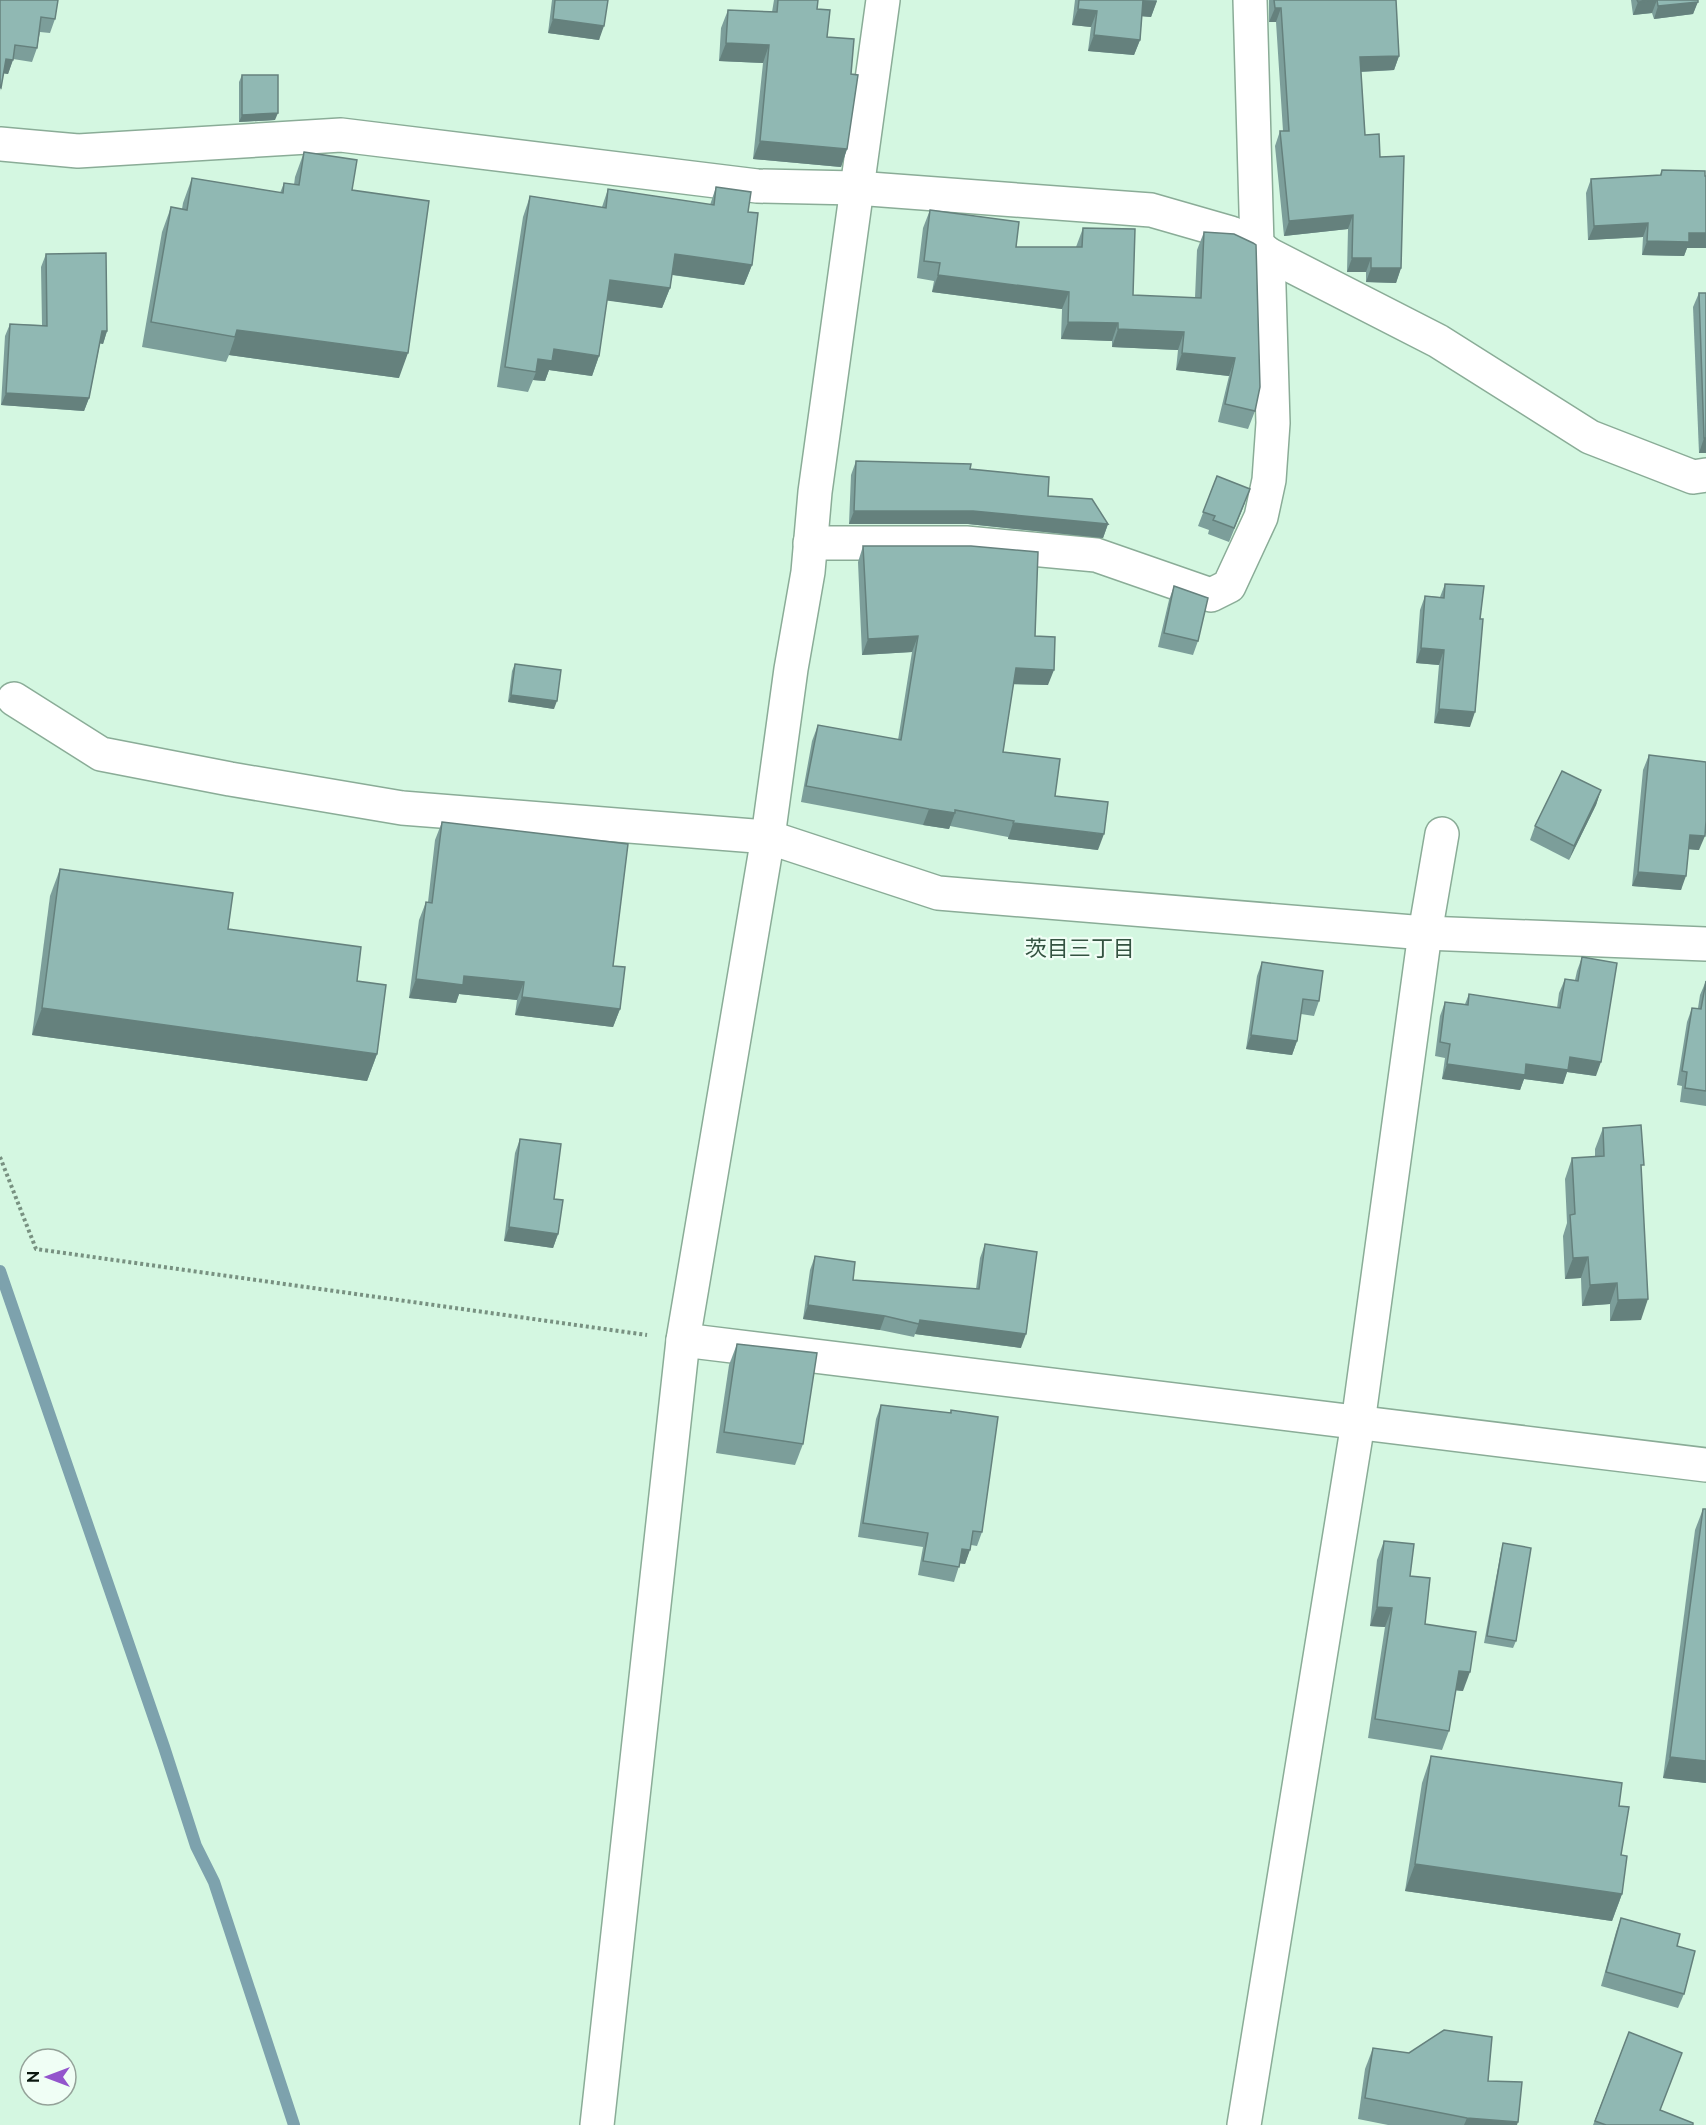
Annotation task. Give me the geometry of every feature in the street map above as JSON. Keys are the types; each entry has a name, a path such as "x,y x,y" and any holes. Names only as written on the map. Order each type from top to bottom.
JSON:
{"street":[{"path":"597,2125 683,1340 768,837 791,669 808,572 815,492 883,0"},
{"path":"810,543 966,543 1096,555 1211,595 1230,586 1261,517 1269,480 1274,423 1262,250 1250,0"},
{"path":"0,144 78,152 341,135 757,186 856,188 1151,210 1231,232 1438,342 1590,438 1693,477 1706,475"},
{"path":"14,699 102,754 230,779 402,808 768,837 938,893 1425,933 1706,944"},
{"path":"1244,2125 1358,1422 1425,933 1442,834"},
{"path":"683,1340 1706,1465"}],"path":[{"path":"0,1157 36,1249 683,1340"}],"building":[{"path":"0,0 58,0 55,19 41,17 37,48 15,45 13,60 6,59 1,88 0,87"},
{"path":"555,0 608,0 604,26 553,19"},
{"path":"778,0 818,0 817,9 830,10 827,37 854,39 851,74 858,75 847,149 760,141 769,45 726,43 728,10 777,12"},
{"path":"1079,0 1143,0 1140,40 1094,35 1097,11 1078,9"},
{"path":"1274,0 1396,0 1399,56 1360,57 1365,135 1379,134 1380,157 1404,156 1401,268 1371,268 1371,258 1352,258 1353,215 1289,221 1280,131 1289,131 1281,8 1275,8"},
{"path":"1657,0 1698,0 1698,2 1658,6"},
{"path":"242,75 278,75 278,113 242,115"},
{"path":"304,152 357,160 352,190 429,201 408,353 237,330 235,337 151,322 171,207 187,210 192,178 283,193 284,183 299,185"},
{"path":"1662,170 1705,171 1706,233 1689,233 1689,242 1647,241 1648,223 1594,226 1591,179 1661,175"},
{"path":"716,187 751,192 748,212 758,213 752,265 675,254 670,288 610,280 599,356 554,349 552,361 538,359 536,372 505,367 530,196 606,208 608,189 714,205"},
{"path":"930,210 1019,222 1016,247 1082,247 1083,228 1135,229 1133,295 1201,298 1204,232 1234,234 1253,243 1256,245 1260,387 1255,411 1225,404 1235,358 1182,353 1184,332 1118,329 1118,323 1068,322 1069,292 938,275 940,263 924,261"},
{"path":"106,253 107,331 102,331 89,398 6,393 10,324 47,326 46,254"},
{"path":"1699,293 1706,293 1706,438 1704,438"},
{"path":"856,461 971,464 970,469 1049,477 1048,496 1092,499 1108,524 973,511 854,511"},
{"path":"1217,476 1250,489 1234,528 1213,520 1215,516 1203,512"},
{"path":"863,546 971,546 1038,552 1035,636 1055,637 1054,670 1016,668 1003,752 1060,759 1055,796 1108,802 1104,834 1013,823 1014,821 955,810 955,813 929,809 806,786 818,725 901,740 918,636 868,639"},
{"path":"1445,584 1484,586 1475,712 1439,709 1444,650 1421,648 1425,596 1444,598"},
{"path":"1174,586 1208,598 1198,641 1164,633"},
{"path":"515,664 561,670 557,701 511,695"},
{"path":"1649,755 1706,762 1705,836 1690,835 1686,876 1638,872"},
{"path":"1562,771 1601,790 1574,846 1535,826"},
{"path":"442,822 628,844 613,966 625,967 620,1009 522,997 524,982 464,976 463,985 416,979 426,902 432,903"},
{"path":"60,869 233,893 228,929 361,947 357,981 386,985 377,1054 42,1008"},
{"path":"1582,957 1617,963 1601,1062 1570,1057 1568,1070 1526,1064 1525,1075 1447,1064 1450,1044 1440,1042 1445,1002 1468,1005 1469,994 1560,1008 1565,979 1578,981"},
{"path":"1262,962 1323,971 1319,1001 1303,999 1297,1041 1251,1035"},
{"path":"1706,981 1706,1091 1685,1088 1687,1072 1682,1071 1692,1008 1701,1009"},
{"path":"1641,1125 1648,1299 1618,1300 1617,1283 1590,1285 1588,1257 1573,1258 1570,1215 1575,1214 1572,1158 1604,1156 1603,1128"},
{"path":"520,1139 561,1144 554,1199 563,1200 558,1234 509,1227"},
{"path":"985,1244 1037,1252 1026,1334 920,1320 919,1324 885,1316 808,1305 815,1256 855,1262 853,1280 979,1289"},
{"path":"737,1344 817,1353 803,1444 724,1432"},
{"path":"881,1405 951,1413 951,1410 998,1417 982,1532 973,1531 970,1550 962,1549 959,1567 923,1561 928,1533 863,1523"},
{"path":"1703,1509 1706,1509 1706,1761 1670,1757"},
{"path":"1384,1541 1414,1544 1410,1576 1430,1578 1425,1624 1476,1632 1470,1672 1459,1671 1449,1731 1375,1719 1392,1608 1377,1607"},
{"path":"1503,1543 1531,1548 1516,1641 1487,1636"},
{"path":"1431,1756 1622,1783 1619,1806 1629,1807 1621,1855 1627,1856 1622,1894 1415,1864"},
{"path":"1621,1918 1680,1934 1677,1946 1695,1951 1684,1994 1606,1972"},
{"path":"1444,2030 1492,2037 1488,2081 1522,2082 1518,2122 1467,2118 1365,2098 1373,2048 1409,2053"},
{"path":"1629,2032 1682,2053 1660,2110 1693,2123 1693,2125 1606,2125 1595,2121"}],"waterway":[{"path":"0,1271 196,1846 214,1882 294,2125"}],"district":[{"name":"茨目三丁目","path":"1080,948"}]}
